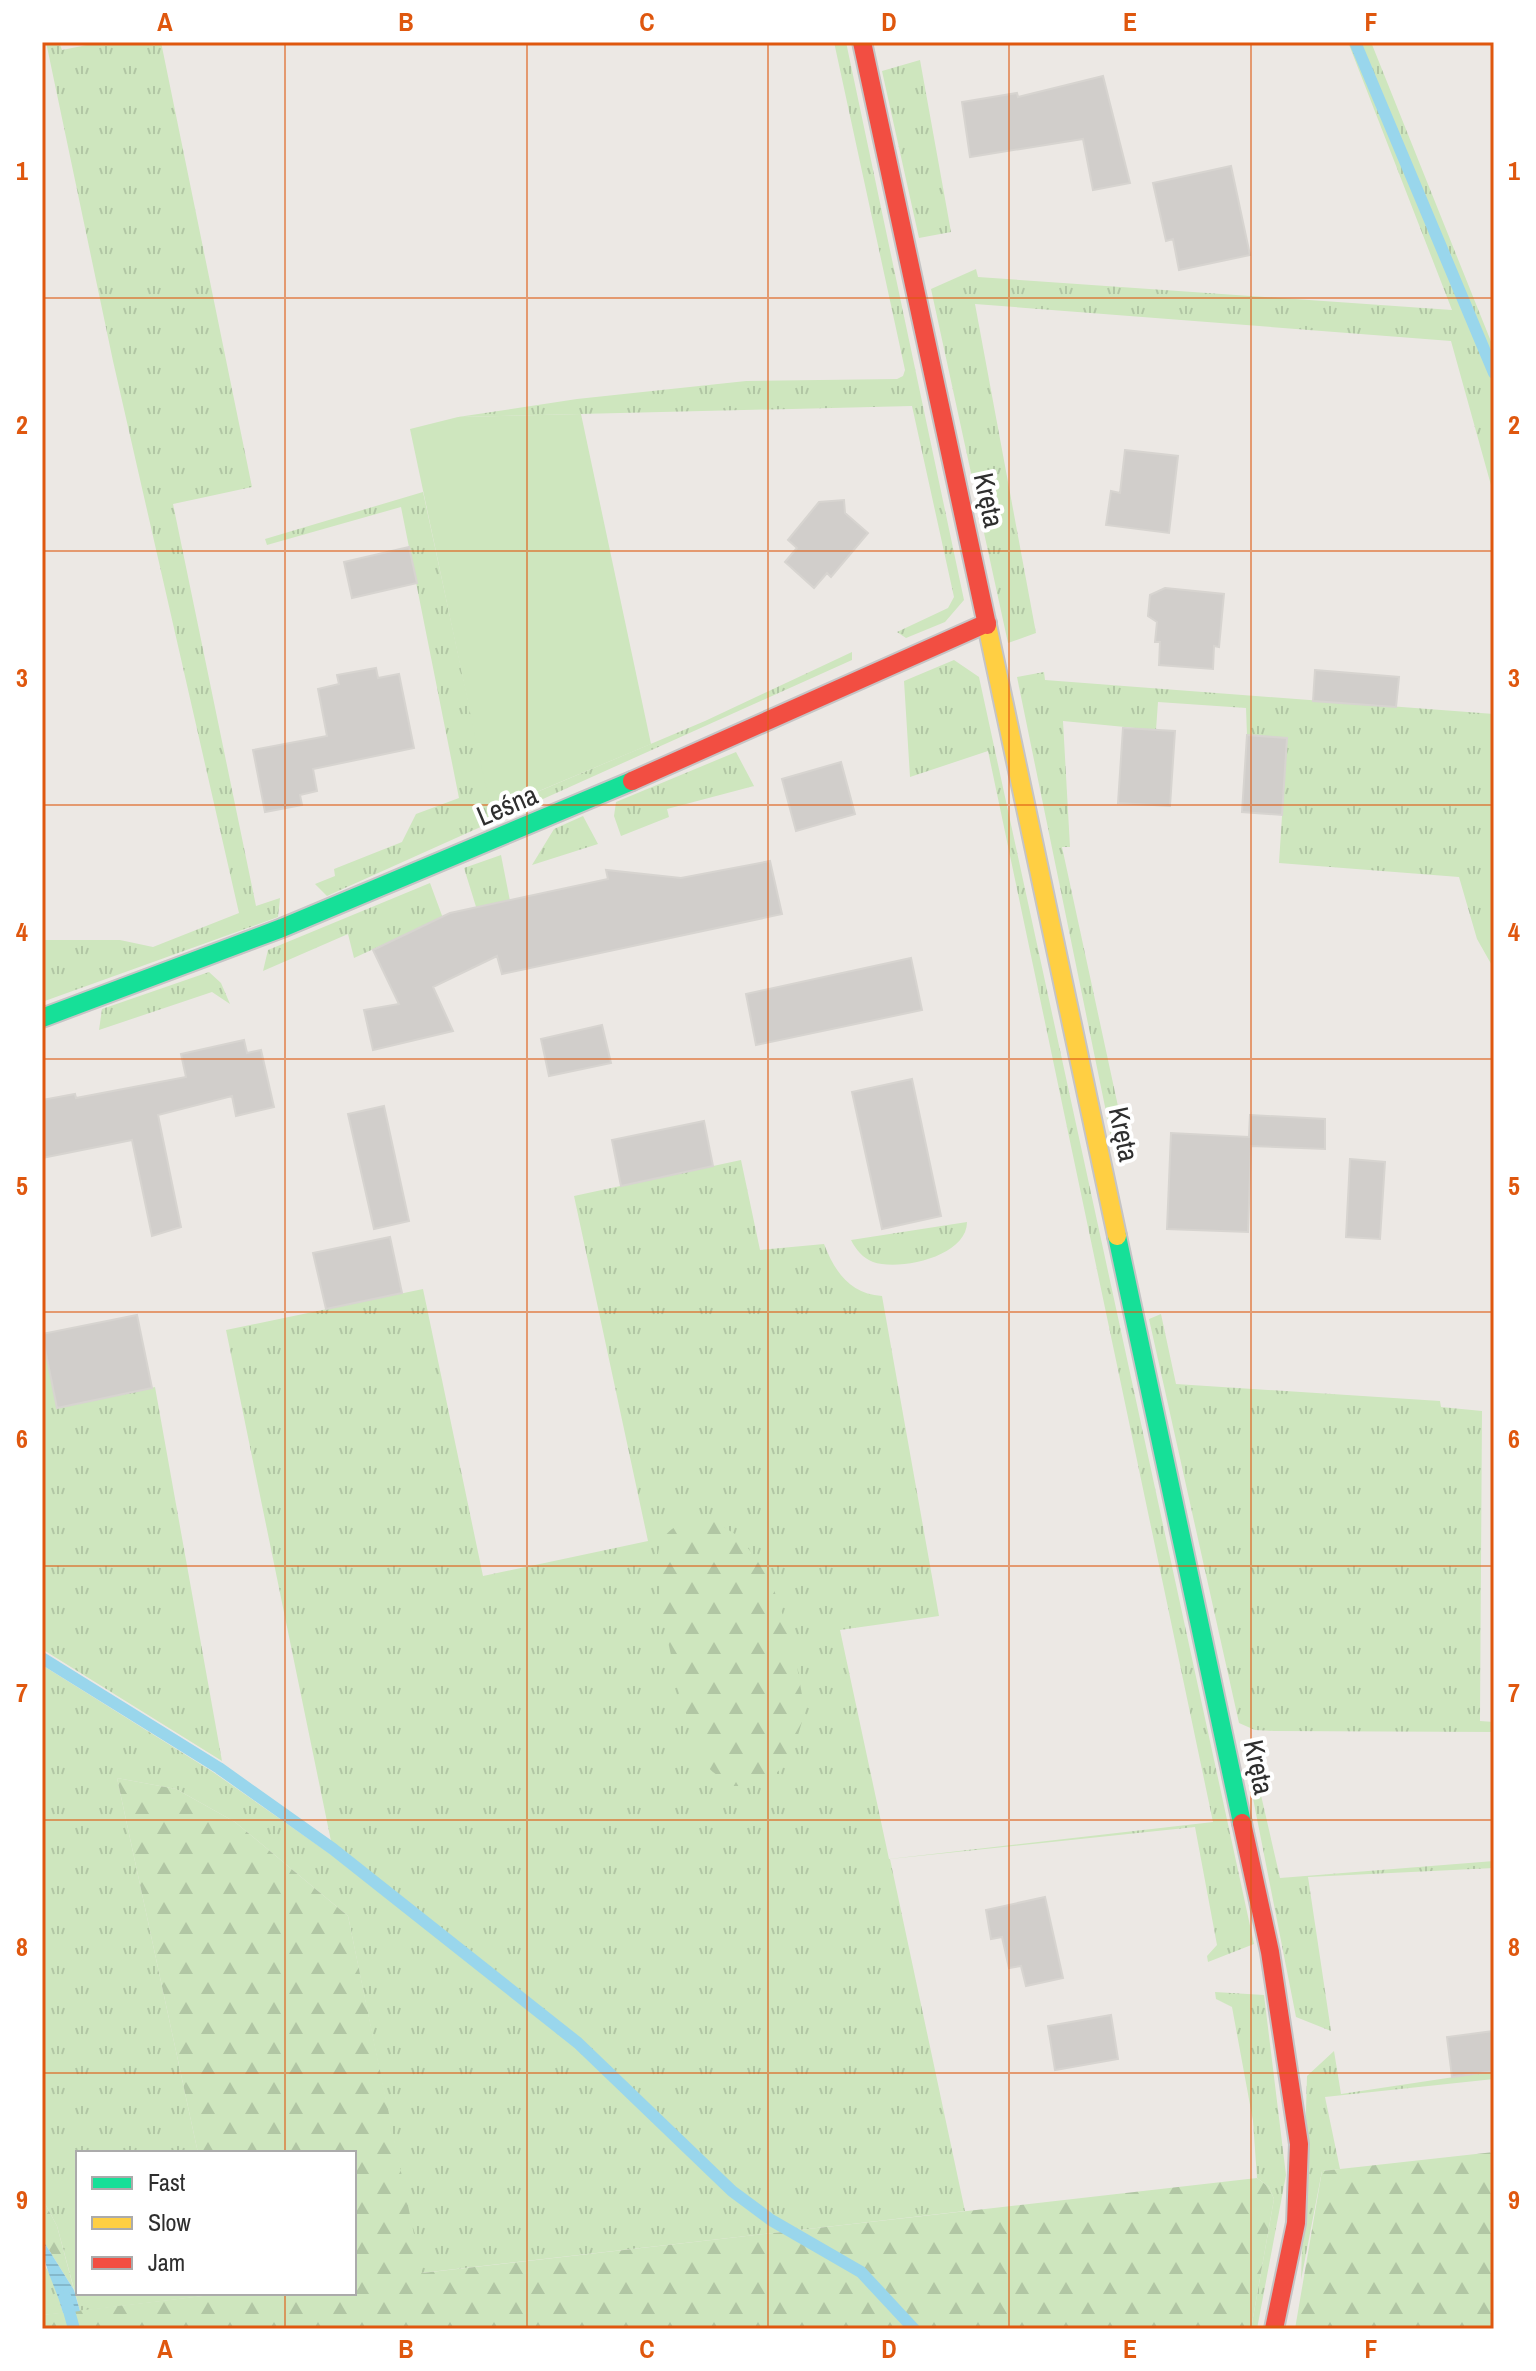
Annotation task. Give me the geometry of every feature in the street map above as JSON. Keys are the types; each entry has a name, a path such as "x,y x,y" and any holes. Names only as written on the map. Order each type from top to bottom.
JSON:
{"street":[{"name":"Kręta","path":"862,42 1270,1952 1298,2129 1298,2206 1294,2241 1274,2329"},
{"name":"Leśna","path":"42,1018 297,923 496,840 987,623"}],"green space":[{"path":"46,42 59,42 62,50 102,42 161,42 252,487 173,504 256,906 280,898 278,917 42,1002 42,940 120,940 153,947 239,913 113,361"},
{"path":"834,42 846,42 964,600 945,622 906,638 897,632 948,608 954,597 912,406 458,417 577,399 746,381 897,379 903,376 905,370"},
{"path":"1348,42 1371,42 1494,349 1494,496 1451,341 975,304 1036,633 1008,643 931,289 976,269 978,277 1452,310"},
{"path":"920,60 951,232 919,238 882,71"},
{"path":"581,414 651,744 491,811 410,429 458,417"},
{"path":"423,492 492,811 705,721 852,652 852,660 327,896 315,884 335,876 334,869 402,842 416,814 459,798 401,507 267,545 265,539"},
{"path":"954,660 979,677 1254,1944 1208,1962 1207,1956 1217,1945 1195,1827 890,1859 965,2211 421,2273 348,1916 235,1822 176,1789 117,1778 198,2151 76,2151 76,2295 212,2295 80,2311 57,2226 42,2198 42,1665 213,1772 336,1858 581,2051 579,2038 331,1841 226,1330 423,1289 483,1576 648,1541 574,1196 741,1160 760,1250 824,1244 845,1280 861,1291 882,1296 939,1616 840,1630 889,1859 1213,1822 988,751 910,777 904,681"},
{"path":"1044,672 1045,680 1494,714 1494,969 1477,939 1459,877 1279,863 1287,738 1247,735 1246,708 1158,702 1156,730 1063,721 1070,847 1062,847 1124,1134 1111,1136 1017,677"},
{"path":"736,752 754,786 667,809 669,817 621,836 614,816 616,802"},
{"path":"583,816 598,844 532,865 554,829"},
{"path":"501,855 510,901 477,910 464,868"},
{"path":"430,883 444,921 432,922 354,958 348,934 263,971 268,950"},
{"path":"209,972 221,983 230,1004 212,992 99,1030 102,1009"},
{"path":"967,1222 964,1234 956,1244 914,1263 873,1262 860,1253 851,1240"},
{"path":"1161,1314 1176,1384 1440,1401 1441,1407 1482,1411 1480,1721 1494,1722 1494,1732 1274,1731 1255,1730 1239,1723 1149,1319"},
{"path":"42,1336 57,1408 155,1387 222,1761 42,1649"},
{"path":"711,1519 738,1536 768,1573 793,1644 805,1712 790,1761 761,1786 732,1786 704,1762 679,1688 664,1619 659,1588 660,1545 674,1528 688,1522"},
{"path":"1257,1761 1255,1769 1280,1878 1494,1861 1494,1868 1308,1877 1331,2031 1296,2017 1248,1773"},
{"path":"117,1778 176,1789 235,1822 348,1916 422,2273 1257,2178 1269,2187 1274,2199 1251,2329 42,2329 42,2315 211,2295 356,2295 356,2151 198,2151"},
{"path":"1215,1992 1264,1995 1286,2175 1257,2329 1251,2329 1274,2199 1269,2187 1257,2178 1253,2121 1232,2007 1216,1999"},
{"path":"1334,2051 1341,2094 1494,2071 1494,2079 1325,2097 1340,2169 1322,2171 1301,2280 1307,2076"},
{"path":"1494,2152 1494,2329 1295,2329 1322,2171"},
{"path":"42,2198 57,2226 74,2290 42,2239"},
{"path":"42,2262 55,2281 63,2313 42,2315"}],"water":[{"path":"42,2239 74,2290 80,2311 63,2313 47,2267"}],"building":[{"path":"1103,76 1130,183 1093,190 1083,139 970,157 962,102 1017,93 1018,97"},
{"path":"1231,166 1250,255 1179,270 1173,239 1166,241 1153,183"},
{"path":"1125,450 1178,456 1169,533 1106,525 1111,491 1120,493"},
{"path":"844,500 845,513 868,533 831,577 827,573 814,588 785,562 797,548 788,540 819,502"},
{"path":"409,547 417,583 352,598 344,562"},
{"path":"1165,588 1224,594 1219,647 1214,646 1213,669 1159,665 1160,642 1155,642 1157,622 1148,616 1150,595"},
{"path":"376,668 378,678 399,674 414,748 313,769 317,791 300,795 302,805 265,812 253,750 327,736 318,689 339,684 337,675"},
{"path":"1315,670 1399,677 1396,707 1313,701"},
{"path":"1123,728 1175,731 1170,806 1118,803"},
{"path":"1247,735 1287,738 1282,815 1242,812"},
{"path":"841,762 855,814 796,831 782,779"},
{"path":"770,861 782,914 502,974 497,956 433,987 453,1031 373,1050 364,1010 399,1004 373,950 450,913 608,879 606,870 681,878"},
{"path":"911,958 922,1010 756,1045 746,994"},
{"path":"602,1025 611,1063 549,1076 541,1039"},
{"path":"244,1040 247,1053 261,1050 274,1107 236,1116 232,1096 158,1115 181,1227 152,1236 132,1140 42,1158 42,1100 75,1094 76,1098 186,1077 181,1054"},
{"path":"912,1079 941,1216 882,1229 852,1092"},
{"path":"384,1106 409,1221 374,1229 348,1114"},
{"path":"1250,1115 1325,1119 1325,1149 1251,1146 1248,1232 1167,1229 1171,1133 1249,1137"},
{"path":"704,1121 713,1166 621,1186 612,1140"},
{"path":"1350,1159 1385,1162 1380,1239 1346,1237"},
{"path":"390,1237 402,1293 326,1309 313,1253"},
{"path":"137,1315 152,1388 57,1408 42,1334"},
{"path":"1045,1897 1063,1978 1026,1986 1021,1966 1009,1968 1002,1937 991,1939 986,1910"},
{"path":"1111,2015 1118,2059 1055,2070 1048,2026"},
{"path":"1494,2031 1494,2071 1452,2077 1447,2037"}],"waterway":[{"path":"1355,42 1494,373"},
{"path":"42,1658 219,1768 333,1849 578,2043 732,2191 771,2220 861,2272 914,2329"},
{"path":"65,2296 74,2329"}],"traffic: fast":[{"path":"42,1018 282,928 632,781"},
{"path":"1117,1236 1242,1823"}],"traffic: slow":[{"path":"987,625 1117,1236"}],"traffic: jam":[{"path":"862,42 987,625"},
{"path":"632,781 987,623"},
{"path":"1242,1823 1270,1952 1299,2144 1296,2223 1274,2329"}]}
